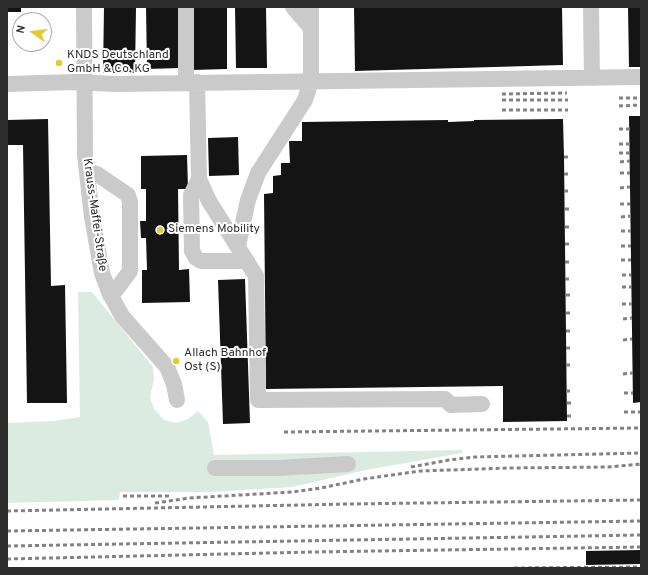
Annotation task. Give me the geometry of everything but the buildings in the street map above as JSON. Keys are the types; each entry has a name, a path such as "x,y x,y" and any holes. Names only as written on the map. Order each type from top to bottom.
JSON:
{"street":[{"name":"Krauss-Maffei-Straße","path":"84,7 85,155 92,217 102,273 110,295 122,316 167,367 174,384 177,400"},
{"path":"186,7 199,179 209,200 256,276 258,400 445,399 451,405 482,404"},
{"path":"293,7 311,28"},
{"path":"238,246 248,200 258,173 305,100 311,81 311,7"},
{"path":"591,7 592,78"},
{"path":"7,84 641,77"},
{"path":"87,171 97,174 128,195 130,202 130,271 116,290 110,295"},
{"path":"199,179 191,195 192,251 196,258 201,261 247,260"},
{"path":"214,468 277,468 348,464"}],"shaded area":[{"path":"78,292 92,292 153,367 154,379 150,397 154,409 164,420 176,423 188,419 198,411 208,422 214,455 462,450 462,453 366,470 292,487 211,492 120,492 119,500 7,503 7,423 54,421 80,417"}],"railway":[{"path":"502,94 567,93"},
{"path":"619,98 641,98"},
{"path":"502,100 568,100"},
{"path":"619,106 641,105"},
{"path":"502,110 568,110"},
{"path":"619,129 630,129"},
{"path":"619,144 630,144"},
{"path":"619,153 630,153"},
{"path":"564,157 569,157"},
{"path":"620,162 630,161"},
{"path":"620,173 630,173"},
{"path":"564,174 569,174"},
{"path":"620,188 630,187"},
{"path":"564,191 569,191"},
{"path":"620,204 630,204"},
{"path":"621,217 631,216"},
{"path":"565,227 570,227"},
{"path":"621,231 631,231"},
{"path":"565,244 570,244"},
{"path":"621,246 631,246"},
{"path":"621,260 631,260"},
{"path":"565,262 571,262"},
{"path":"622,275 631,275"},
{"path":"565,279 571,279"},
{"path":"622,287 631,287"},
{"path":"566,295 571,295"},
{"path":"622,304 632,304"},
{"path":"566,313 571,313"},
{"path":"623,319 632,318"},
{"path":"566,331 572,331"},
{"path":"623,340 632,339"},
{"path":"566,348 572,348"},
{"path":"566,365 572,365"},
{"path":"623,374 633,373"},
{"path":"566,391 573,391"},
{"path":"624,393 633,393"},
{"path":"567,403 573,403"},
{"path":"624,412 641,412"},
{"path":"567,416 573,416"},
{"path":"284,432 641,428"},
{"path":"411,467 475,457 641,453"},
{"path":"155,503 189,498 292,492 420,471 608,467 641,464"},
{"path":"123,496 172,496"},
{"path":"7,511 641,500"},
{"path":"7,531 641,521"},
{"path":"7,546 641,535"},
{"path":"7,559 312,552 641,547"},
{"path":"514,568 641,567"}],"place":[{"name":"KNDS Deutschland GmbH & Co. KG","path":"59,63"},
{"name":"Siemens Mobility","path":"160,230"},
{"name":"Allach Bahnhof Ost (S)","path":"176,361"}]}
